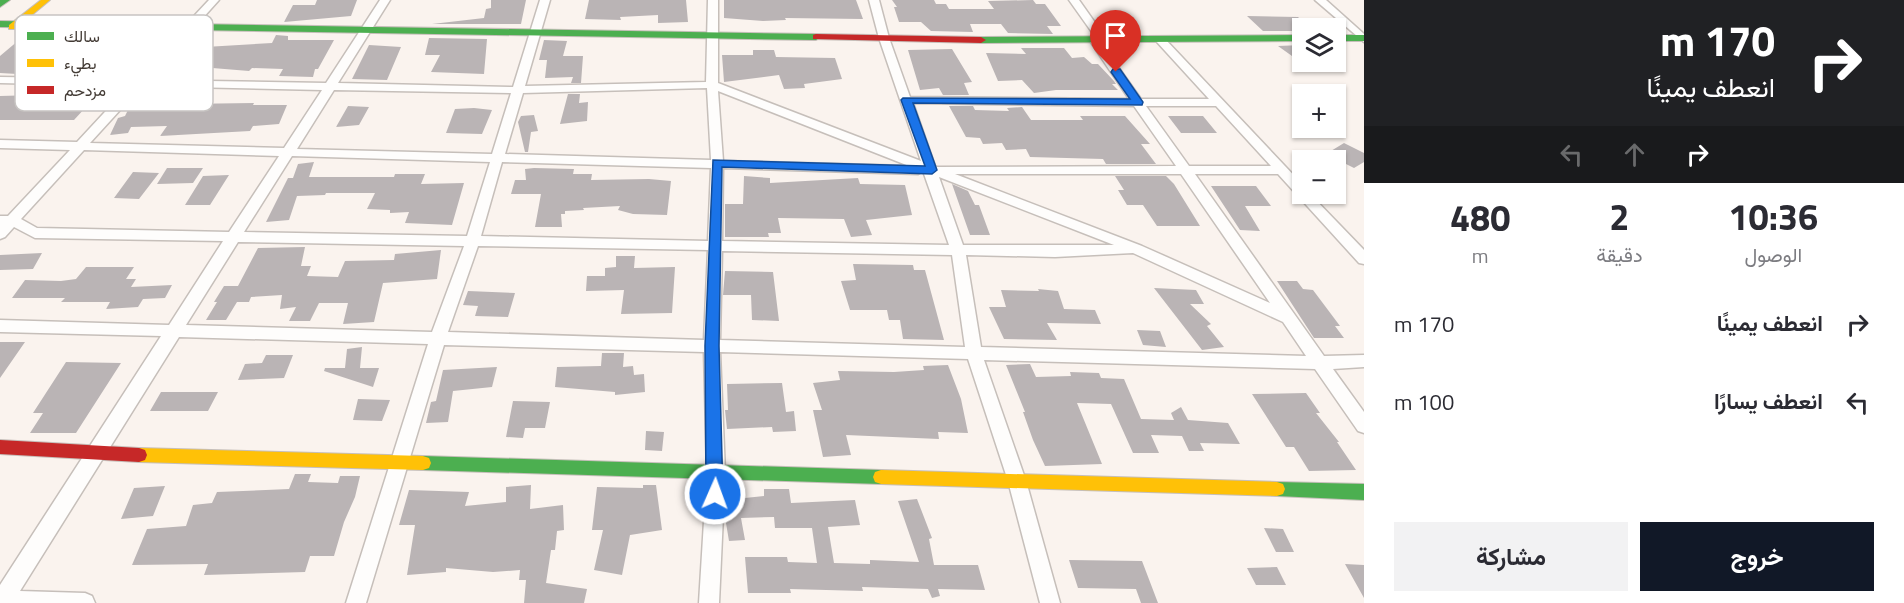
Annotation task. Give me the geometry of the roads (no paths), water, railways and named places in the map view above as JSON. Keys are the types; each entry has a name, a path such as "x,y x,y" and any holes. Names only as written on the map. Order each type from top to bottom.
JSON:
{"street":[{"path":"0,4 6,0"},
{"path":"27,15 46,0"},
{"path":"200,15 214,0"},
{"path":"1,600 385,0"},
{"path":"356,603 438,338 472,242 545,0"},
{"path":"709,603 716,472 712,346 717,163 712,85 713,0"},
{"path":"874,0 884,38 932,170 958,250 974,353 1017,481 1050,603"},
{"path":"1074,0 1138,102 1364,426"},
{"path":"1320,0 1363,38"},
{"path":"0,37 15,25"},
{"path":"213,27 1099,41 1292,39"},
{"path":"1346,38 1363,38"},
{"path":"1161,41 1292,182"},
{"path":"0,80 15,80"},
{"path":"213,85 518,90 712,85 1137,249 1288,318"},
{"path":"906,100 1219,102"},
{"path":"0,234 6,221 113,111"},
{"path":"0,144 932,170 1281,170"},
{"path":"1313,204 1364,259"},
{"path":"6,221 35,233 233,238 1055,252 1137,249"},
{"path":"0,326 1320,363 1364,362"},
{"path":"0,447 96,453 1364,492"},
{"path":"1,600 86,603"}]}
